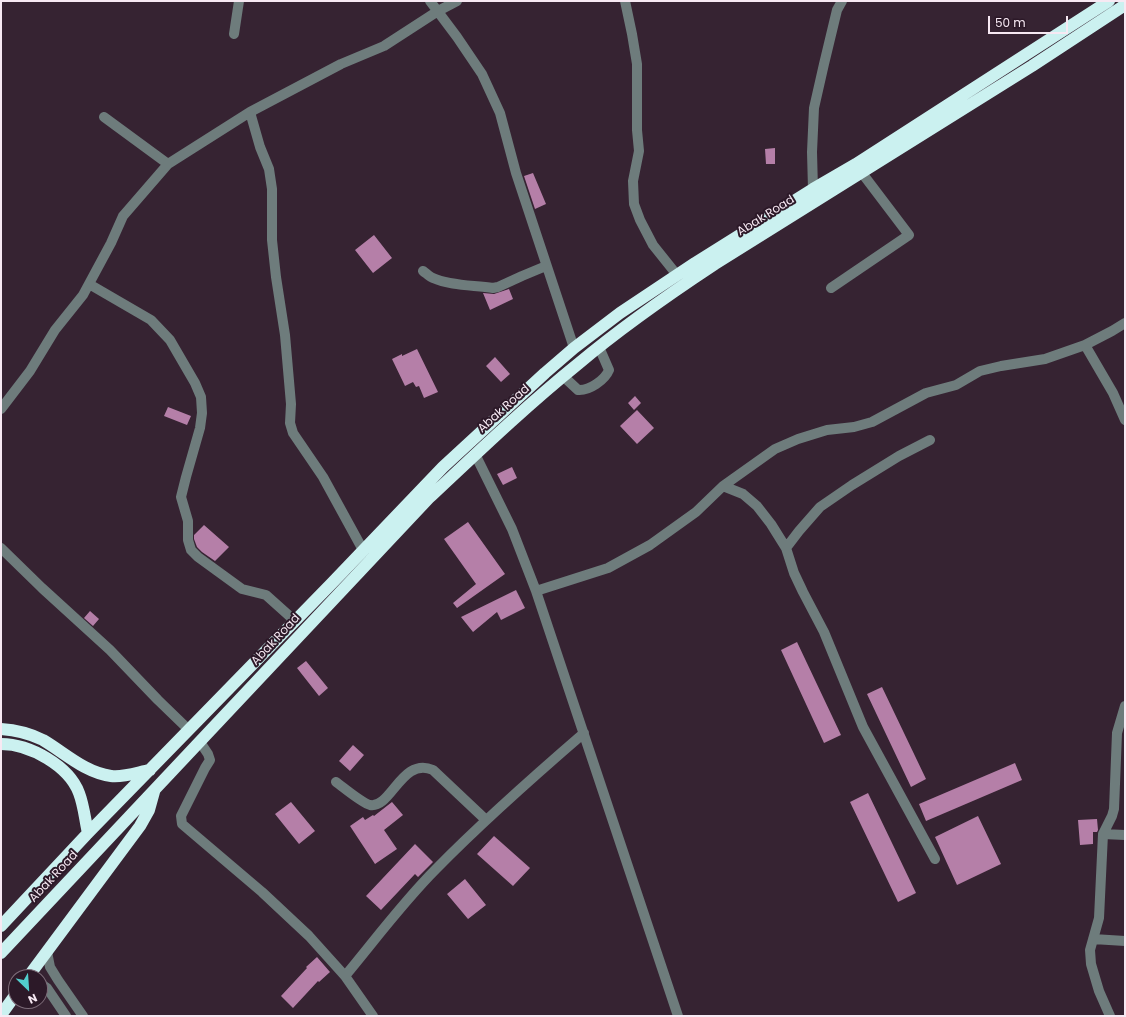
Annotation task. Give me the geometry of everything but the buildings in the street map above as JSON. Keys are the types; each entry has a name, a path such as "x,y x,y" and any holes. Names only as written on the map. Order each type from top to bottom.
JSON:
{"highway":[{"name":"Abak Road","path":"1,953 429,498 491,438 563,376 672,292 1108,1"},
{"name":"Abak Road","path":"1,926 88,833 295,621 442,467 574,348 620,313 677,275 813,189 859,168 1032,66 1125,5"},
{"path":"1,729 22,731 42,740 84,768 112,777 150,770"},
{"path":"1,744 26,748 45,757 64,772 79,792 88,833"},
{"path":"34,969 140,826 149,810 155,790"},
{"path":"1,1015 8,1005"}],"street":[{"path":"234,34 239,1"},
{"path":"430,1 482,74 500,113 516,173 574,348"},
{"path":"1,409 30,371 55,330 83,295 124,216 168,164 250,112 341,64 384,46 457,1"},
{"path":"625,1 637,64 637,130 639,152 633,181 634,204 640,220 653,245 677,275"},
{"path":"813,189 812,152 814,108 837,10 842,1"},
{"path":"250,112 260,147 269,169 272,189 272,240 276,277 286,335 290,423 293,433 323,477 363,550"},
{"path":"104,117 168,164"},
{"path":"831,288 909,235 859,168"},
{"path":"423,271 432,278 439,280 493,288 546,266"},
{"path":"89,284 151,320 170,340 195,383 201,397 202,413 200,428 181,497 188,521 188,540 191,550 198,557 242,589 266,594 295,621"},
{"path":"536,591 608,568 650,545 696,512 722,486 776,449 798,439 827,430 854,427 872,422 926,392 956,385 980,371 1045,359 1085,344 1125,323"},
{"path":"1085,344 1113,393 1125,420"},
{"path":"563,376 578,390 586,389 600,381 609,370 599,347"},
{"path":"786,548 798,531 820,507 899,456 930,440"},
{"path":"475,454 512,529 536,591 678,1016"},
{"path":"722,486 742,494 757,506 771,524 786,548 794,573 824,632 863,727 935,859"},
{"path":"1,548 110,650 189,730"},
{"path":"1110,1016 1099,990 1090,950 1099,918 1103,834 1114,809 1117,733 1125,706"},
{"path":"345,976 395,914 435,870 486,820 584,733"},
{"path":"200,742 210,760 181,816 182,824 262,892 308,936 345,976 373,1016"},
{"path":"336,782 370,805 376,804 384,799 411,770 427,767 433,770 486,820"},
{"path":"1103,834 1125,835"},
{"path":"1093,939 1125,941"},
{"path":"47,952 50,967 83,1016"},
{"path":"48,989 66,1016"}]}
